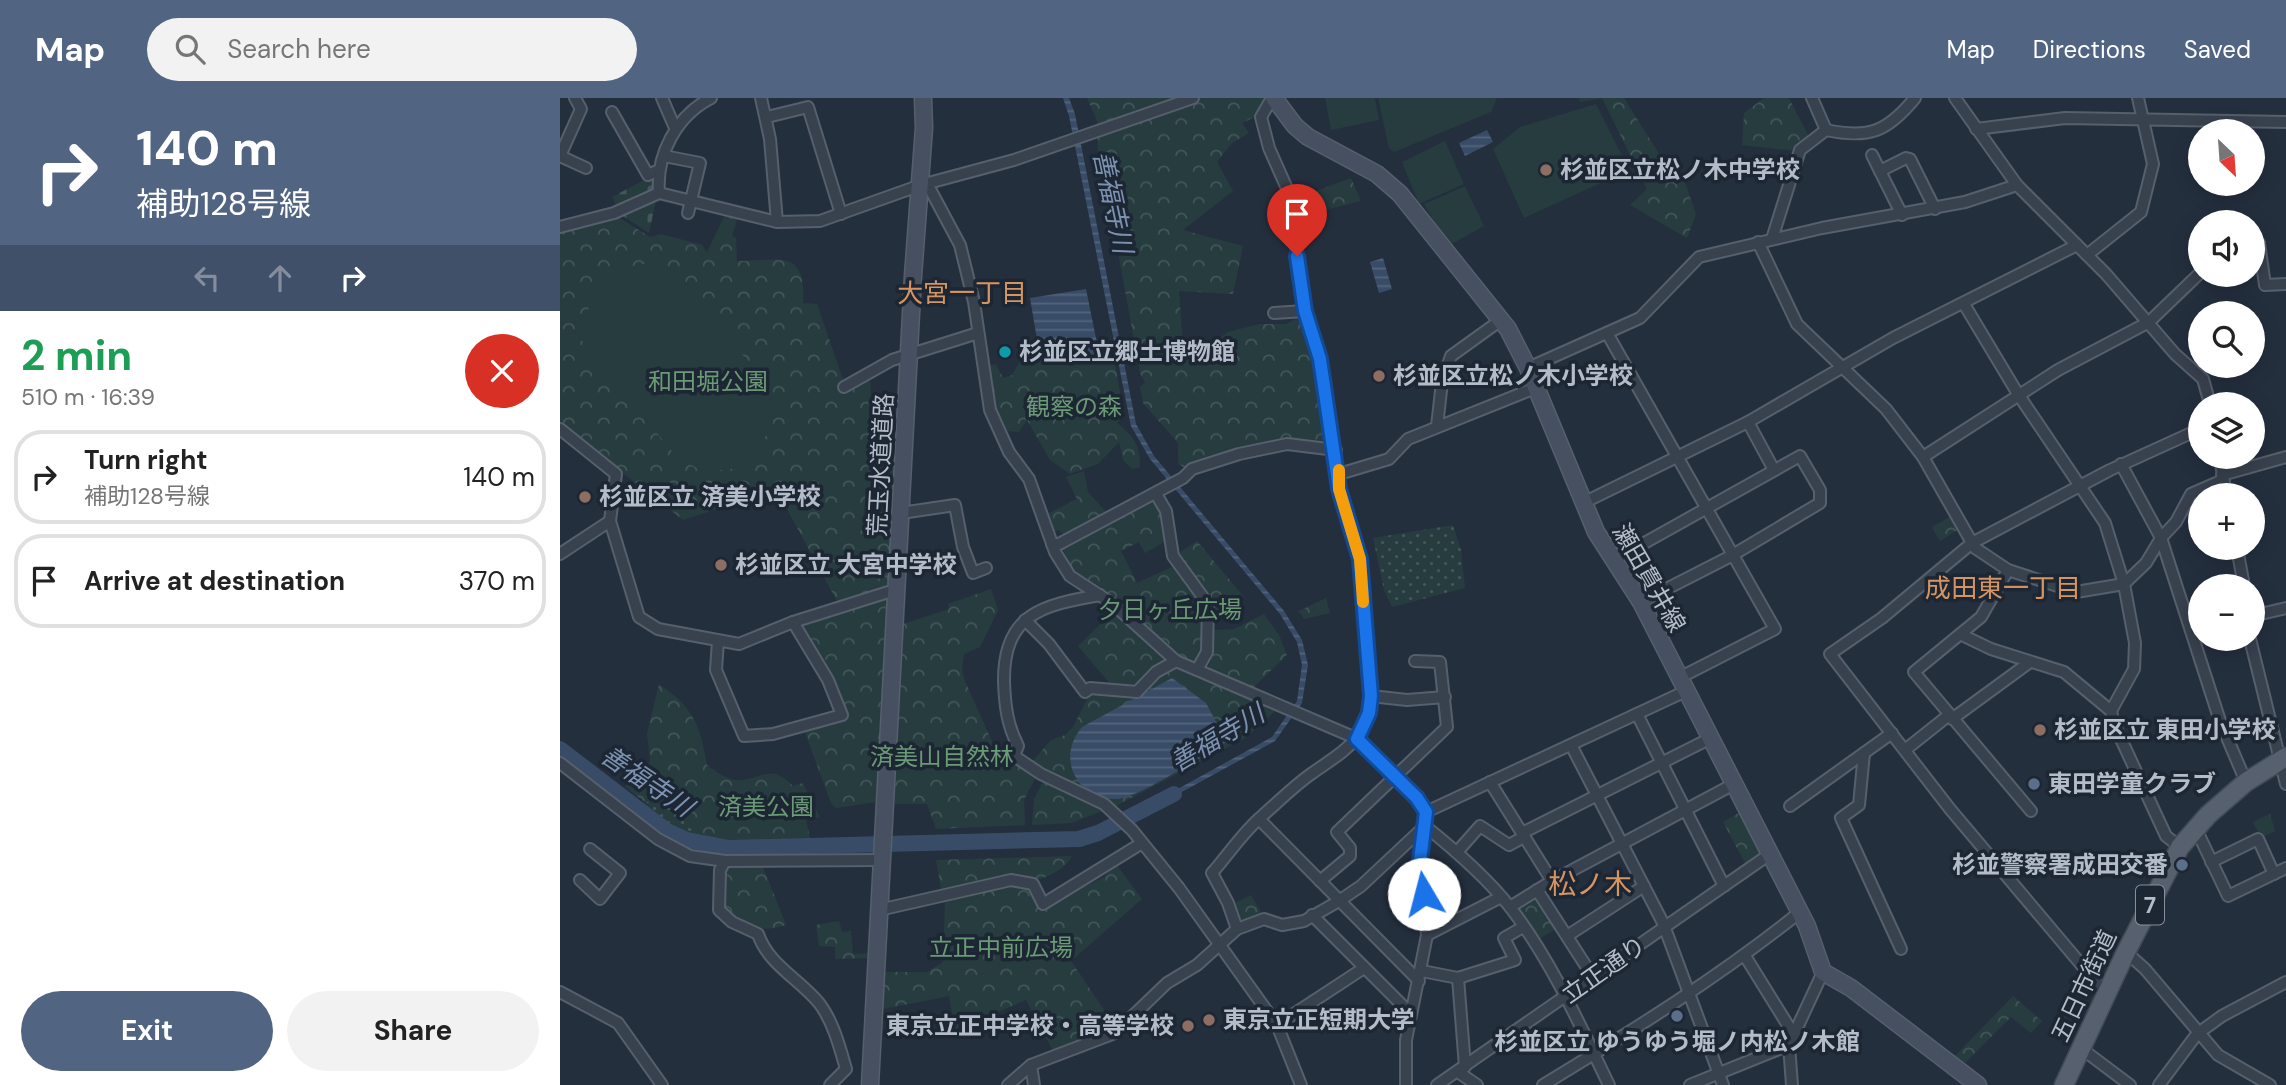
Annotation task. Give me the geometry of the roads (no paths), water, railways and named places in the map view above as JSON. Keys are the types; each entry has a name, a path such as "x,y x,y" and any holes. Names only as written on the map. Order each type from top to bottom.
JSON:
{"main road":[{"name":"荒玉水道道路","path":"882,857 909,354 921,186 923,98"},
{"name":"瀬田貫井線","path":"1278,100 1295,126 1308,137 1377,174 1400,194 1501,320 1528,368 1605,552 1641,602 1800,912 1823,972"},
{"name":"五日市街道","path":"2064,1085 2126,952 2180,847 2246,782 2284,758"},
{"path":"870,1085 882,857"},
{"path":"1823,972 1851,988 1971,1083"}],"street":[{"path":"575,98 581,109 560,156 586,167"},
{"path":"662,98 676,128"},
{"path":"659,193 657,171 676,128 689,113 710,98"},
{"path":"761,98 767,117 777,222"},
{"path":"560,227 614,213 659,193 777,222 809,223 1069,141 1193,98"},
{"path":"1812,98 1826,130"},
{"path":"1772,239 1800,150 1826,130 1860,135 1899,117 1915,98"},
{"path":"1955,98 2017,185 2149,321 2175,354 2203,379 2207,392"},
{"path":"2087,255 2141,212 2153,164 2138,98"},
{"path":"1237,929 1228,903 1212,873 1259,819 1357,739 1369,713 1371,696 1360,559 1339,489 1336,450 1320,359 1305,311 1289,193 1269,148 1261,117 1278,100"},
{"path":"767,117 808,107 841,214"},
{"path":"612,112 648,174 657,171"},
{"path":"1976,129 2065,118 2144,117 2286,122"},
{"path":"1872,155 1902,215"},
{"path":"664,156 701,163 688,213"},
{"path":"1880,171 1906,158 1910,159 1935,209"},
{"path":"1528,368 1640,318 1699,257 1772,239 1935,209 2017,185"},
{"path":"921,186 930,189 960,245 978,332 990,410 1010,452 1029,479 1052,544 1070,576 1100,595 1176,661 1198,668 1282,708 1357,739 1396,777 1426,812 1419,869 1427,935 1410,1013 1406,1085"},
{"path":"1758,242 1797,324 1886,409 1923,457 1972,543 1985,557 2008,570 2076,592 2124,584 2146,563 2161,538 2176,522 2191,494 2223,477 2286,457"},
{"path":"1583,503 1748,422 1843,366 2077,245"},
{"path":"1923,457 2018,394 2149,321 2188,284"},
{"path":"2265,285 2286,284"},
{"path":"1964,304 2018,394 2105,523 2124,584 2134,643 2134,669 2111,711"},
{"path":"1274,313 1305,311"},
{"path":"1437,426 1442,382 1451,356 1501,320"},
{"path":"844,387 909,354 978,332"},
{"path":"1426,812 1637,714 1775,629 1606,333"},
{"path":"1339,474 1389,459 1402,442 1535,388"},
{"path":"1748,422 1774,470"},
{"path":"560,429 617,474 610,521 639,617 658,629 739,644 793,622 898,589"},
{"path":"2106,994 1950,809 1830,654 1882,618 1972,543 2121,464 2188,434"},
{"path":"1052,544 1059,544 1160,491 1183,478 1192,469 1239,454 1287,444 1336,450"},
{"path":"1605,552 1705,509 1800,456 1819,489 1819,503 1731,556 1641,602"},
{"path":"2121,464 2161,538 2220,721 2246,782"},
{"path":"2222,469 2224,483"},
{"path":"1160,491 1166,511 1172,556 1208,604 1207,652 1198,668"},
{"path":"901,513 955,505 963,547 973,573 986,568"},
{"path":"560,554 610,521"},
{"path":"2008,570 1981,617 1914,672 2031,811"},
{"path":"1100,595 1045,607 1025,620 1010,637 1005,661 1005,707 1009,728 1018,746 1014,756 1041,774 1093,797 1118,815 1129,827 1180,888 1277,1025 1301,1085"},
{"path":"2265,613 2286,608"},
{"path":"1025,620 1049,644 1084,692 1090,688 1137,692 1156,672 1176,661"},
{"path":"718,641 716,670 744,736 773,734 842,715 828,680 793,622"},
{"path":"1962,635 1991,649 2064,672 2111,711 2118,737 2165,836 2180,847"},
{"path":"2253,651 2284,758 2286,784"},
{"path":"1320,881 1350,856 1350,848 1337,832 1447,727 1446,697 1440,662 1415,661"},
{"path":"1905,750 2030,662"},
{"path":"1371,696 1407,700 1446,697"},
{"path":"1637,714 1724,886"},
{"path":"1790,806 1892,733"},
{"path":"1457,852 1480,826 1509,845 1523,835 1711,738"},
{"path":"1571,745 1664,928 1723,1085"},
{"path":"1864,753 1859,805 1841,818 1901,949"},
{"path":"560,764 658,839 690,856 725,860 882,857"},
{"path":"560,778 572,771"},
{"path":"1490,782 1552,881"},
{"path":"1510,907 1552,881 1734,784"},
{"path":"1259,819 1339,901 1420,976 1458,978 1515,960 1504,938 1523,928"},
{"path":"1424,826 1457,852 1510,907 1565,998 1609,1085"},
{"path":"1008,1085 1031,1065 1115,1033 1167,984 1197,965 1218,943 1237,929 1264,919 1282,925 1304,921 1339,901 1361,886 1424,826"},
{"path":"2196,829 2228,896 2286,868"},
{"path":"2211,862 2258,839 2274,874"},
{"path":"879,910 1011,880 1033,884 1043,904 1102,870 1121,853 1142,843"},
{"path":"580,880 600,899 620,873 590,849"},
{"name":"立正通り","path":"1437,1085 1770,854"},
{"path":"725,860 720,870 719,910 738,926 758,934 763,950 820,1005 835,1035 846,1069 830,1085"},
{"path":"1567,936 1644,886"},
{"path":"1537,890 1593,977"},
{"path":"1427,935 1501,897"},
{"path":"1543,1085 1689,994 1745,956 1800,912"},
{"path":"1312,915 1410,1013"},
{"path":"2126,952 2145,969 2197,1034 2227,1063 2270,1085"},
{"path":"1745,956 1791,1040"},
{"path":"1277,1025 1364,968"},
{"path":"1792,1085 1791,1040 1823,972"},
{"path":"1458,978 1462,1070 1476,1085"},
{"path":"2159,1085 2197,1034 2222,1016 2286,982"},
{"path":"560,992 618,1023 662,1085"},
{"path":"1690,1085 1791,1040"},
{"path":"2082,1049 2130,1085"},
{"path":"1031,1065 1034,1085"}],"water":[{"path":"1063,98 1069,98 1075,114 1136,424 1154,456 1284,611 1302,640 1308,665 1302,703 1275,741 1158,805 1156,801 1272,737 1297,701 1302,665 1297,642 1280,614 1150,459 1131,426 1069,116"},
{"path":"1487,130 1493,142 1465,156 1459,143"},
{"path":"1383,258 1392,289 1379,293 1370,262"},
{"path":"1086,289 1099,353 1080,356 1077,340 1056,345 1058,359 1041,363 1030,298"},
{"path":"1172,678 1206,703 1227,742 1155,784 1127,797 1110,799 1085,788 1076,778 1070,760 1075,737 1082,727"}],"waterway":[{"name":"善福寺川","path":"560,749 667,831 687,840 729,848 1079,839 1098,833 1174,794"}],"place":[{"name":"杉並区立松ノ木中学校","path":"1546,170"},
{"name":"杉並区立郷土博物館","path":"1005,352"},
{"name":"杉並区立松ノ木小学校","path":"1379,376"},
{"name":"杉並区立 済美小学校","path":"585,497"},
{"name":"杉並区立 大宮中学校","path":"721,565"},
{"name":"杉並区立 東田小学校","path":"2040,730"},
{"name":"東田学童クラブ","path":"2034,784"},
{"name":"杉並警察署成田交番","path":"2182,865"},
{"name":"杉並区立 ゆうゆう堀ノ内松ノ木館","path":"1677,1016"},
{"name":"東京立正短期大学","path":"1209,1020"},
{"name":"東京立正中学校・高等学校","path":"1188,1026"}],"district":[{"name":"大宮一丁目","path":"962,293"},
{"name":"成田東一丁目","path":"2003,588"},
{"name":"松ノ木","path":"1590,884"}],"park label":[{"name":"和田堀公園","path":"708,382"},
{"name":"観察の森","path":"1074,407"},
{"name":"夕日ヶ丘広場","path":"1170,610"},
{"name":"済美山自然林","path":"942,757"},
{"name":"済美公園","path":"766,807"},
{"name":"立正中前広場","path":"1001,948"}]}
